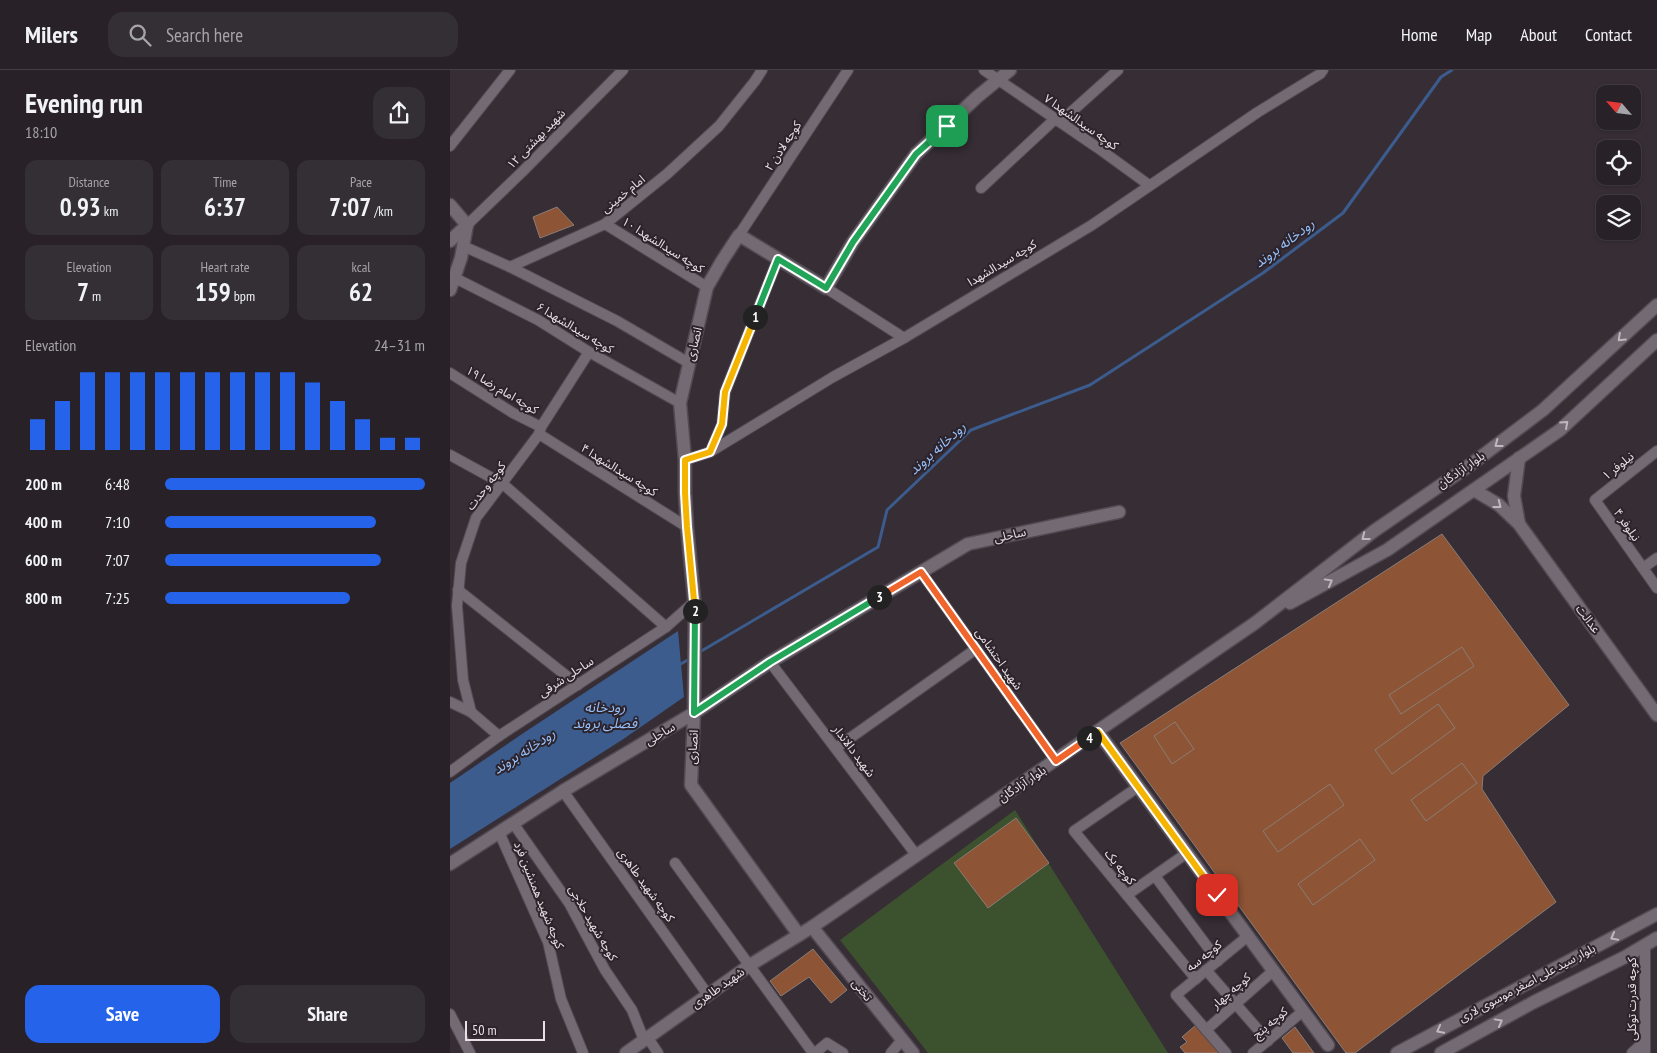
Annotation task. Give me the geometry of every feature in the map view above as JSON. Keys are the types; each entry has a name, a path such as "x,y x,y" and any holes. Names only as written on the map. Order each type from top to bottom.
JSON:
{"main road":[{"path":"739,236 826,288 853,242 916,154 1010,70"},
{"path":"450,205 467,225"},
{"path":"450,241 467,225"},
{"path":"453,284 467,225"},
{"name":"انصاری","path":"739,236 707,288 680,403 685,460 687,527 695,605 691,785 799,935"},
{"name":"بلوار آزادگان","path":"812,927 1256,623 1374,531 1470,465 1543,410 1656,308"},
{"name":"بلوار آزادگان","path":"1256,623 1387,550 1560,430 1657,340"},
{"path":"1519,458 1514,496 1519,524"},
{"name":"عدالت","path":"1474,490 1499,505 1519,524 1657,715"},
{"name":"ساحلی","path":"450,864 563,791 694,713 770,662 968,544 1119,512"},
{"path":"1098,732 1328,1045"},
{"name":"بلوار سید علی اصغر موسوی لاری","path":"1396,1053 1657,914"},
{"name":"شهید طاهری","path":"626,1053 750,965 812,927"},
{"name":"تختی","path":"812,927 913,1053"},
{"name":"بلوار سید علی اصغر موسوی لاری","path":"1441,1053 1657,938"}],"street":[{"path":"450,146 510,70"},
{"name":"شهید بهشتی ۱۲","path":"467,225 623,70"},
{"name":"امام خمینی","path":"510,267 605,224 667,174 719,126 762,70"},
{"name":"کوچه لادن ۲","path":"739,236 848,70"},
{"name":"کوچه سیدالشهدا ۷","path":"984,70 1149,186"},
{"path":"982,188 1057,120 1118,70"},
{"name":"کوچه سیدالشهدا","path":"685,460 710,452 833,377 904,338 1092,225 1258,112 1320,74 1323,70"},
{"name":"کوچه سیدالشهدا ۱۰","path":"605,224 707,288"},
{"path":"463,246 617,320 689,362"},
{"path":"710,452 722,424 725,392 778,259"},
{"name":"کوچه سیدالشهدا ۶","path":"453,284 538,320 589,352 680,403"},
{"path":"826,288 904,338"},
{"name":"کوچه وحدت","path":"471,712 463,680 455,595 461,563 476,518 503,484 540,431 589,352"},
{"name":"کوچه امام رضا ۱۹","path":"450,373 540,431"},
{"name":"کوچه سیدالشهدا ۴","path":"540,431 687,527"},
{"name":"نیلوفر ۱","path":"1595,500 1657,451"},
{"path":"450,455 503,484 666,627"},
{"name":"نیلوفر ۴","path":"1595,500 1657,588"},
{"path":"1643,568 1657,558"},
{"name":"شهید احتشامی","path":"921,572 1056,761"},
{"path":"455,595 578,684"},
{"name":"ساحلی شرقی","path":"450,772 500,736 666,627 695,605"},
{"path":"836,748 976,649"},
{"name":"شهید دالاندار","path":"770,662 917,856"},
{"path":"450,702 471,712 500,736"},
{"name":"کوچه یک","path":"1138,787 1074,831 1196,979"},
{"name":"کوچه شهید طاهری","path":"563,791 708,995"},
{"name":"کوچه شهید حلاجی","path":"513,823 569,904 605,970 632,1010 646,1039 658,1053"},
{"name":"کوچه شهید همنشین فرد","path":"499,832 548,942 561,999 583,1053"},
{"path":"1127,895 1187,853"},
{"path":"675,863 814,1053 827,1043 844,1053"},
{"path":"1155,876 1218,961"},
{"name":"کوچه سه","path":"1206,1030 1176,995 1248,936"},
{"name":"کوچه قدرت توکلی","path":"1645,945 1645,1053"},
{"path":"1206,970 1268,1041"},
{"name":"کوچه چهار","path":"1206,1030 1273,971"},
{"name":"کوچه پنج","path":"1253,1053 1303,1011"},
{"path":"450,1016 470,1053"},
{"path":"1206,1030 1226,1053"},
{"path":"890,1053 902,1040"},
{"path":"1632,1053 1645,1041"}],"green space":[{"path":"1015,810 1168,1053 928,1053 840,940"}],"water":[{"name":"رودخانه فصلی بروند","path":"678,631 684,697 622,740 450,849 450,783"}],"building":[{"path":"557,207 574,225 540,238 533,217"},
{"path":"1442,534 1569,705 1483,776 1482,789 1556,902 1355,1053 1346,1053 1120,743"},
{"path":"1462,647 1474,666 1401,714 1389,695"},
{"path":"1438,704 1455,728 1392,774 1375,750"},
{"path":"1175,722 1194,749 1172,764 1154,736"},
{"path":"1462,763 1477,783 1426,821 1411,800"},
{"path":"1330,784 1344,805 1278,852 1263,831"},
{"path":"1016,818 1049,863 988,908 954,863"},
{"path":"1360,839 1375,860 1313,905 1298,884"},
{"path":"813,949 847,990 831,1003 809,977 781,996 770,981"},
{"path":"1196,1025 1219,1053 1185,1053 1180,1047 1187,1042 1182,1037"},
{"path":"1295,1027 1314,1053 1293,1053 1282,1038"}],"waterway":[{"name":"رودخانه بروند","path":"698,653 878,547 887,510 971,430 1090,385 1263,273 1343,213 1441,77 1452,70"},
{"name":"رودخانه بروند","path":"679,665 691,658"}],"route":[{"path":"947,126 916,154 853,242 826,288 778,259 725,392 722,424 710,452 685,460 687,527 695,608 694,713 770,662 921,572 1056,761 1098,732 1217,895"}]}
